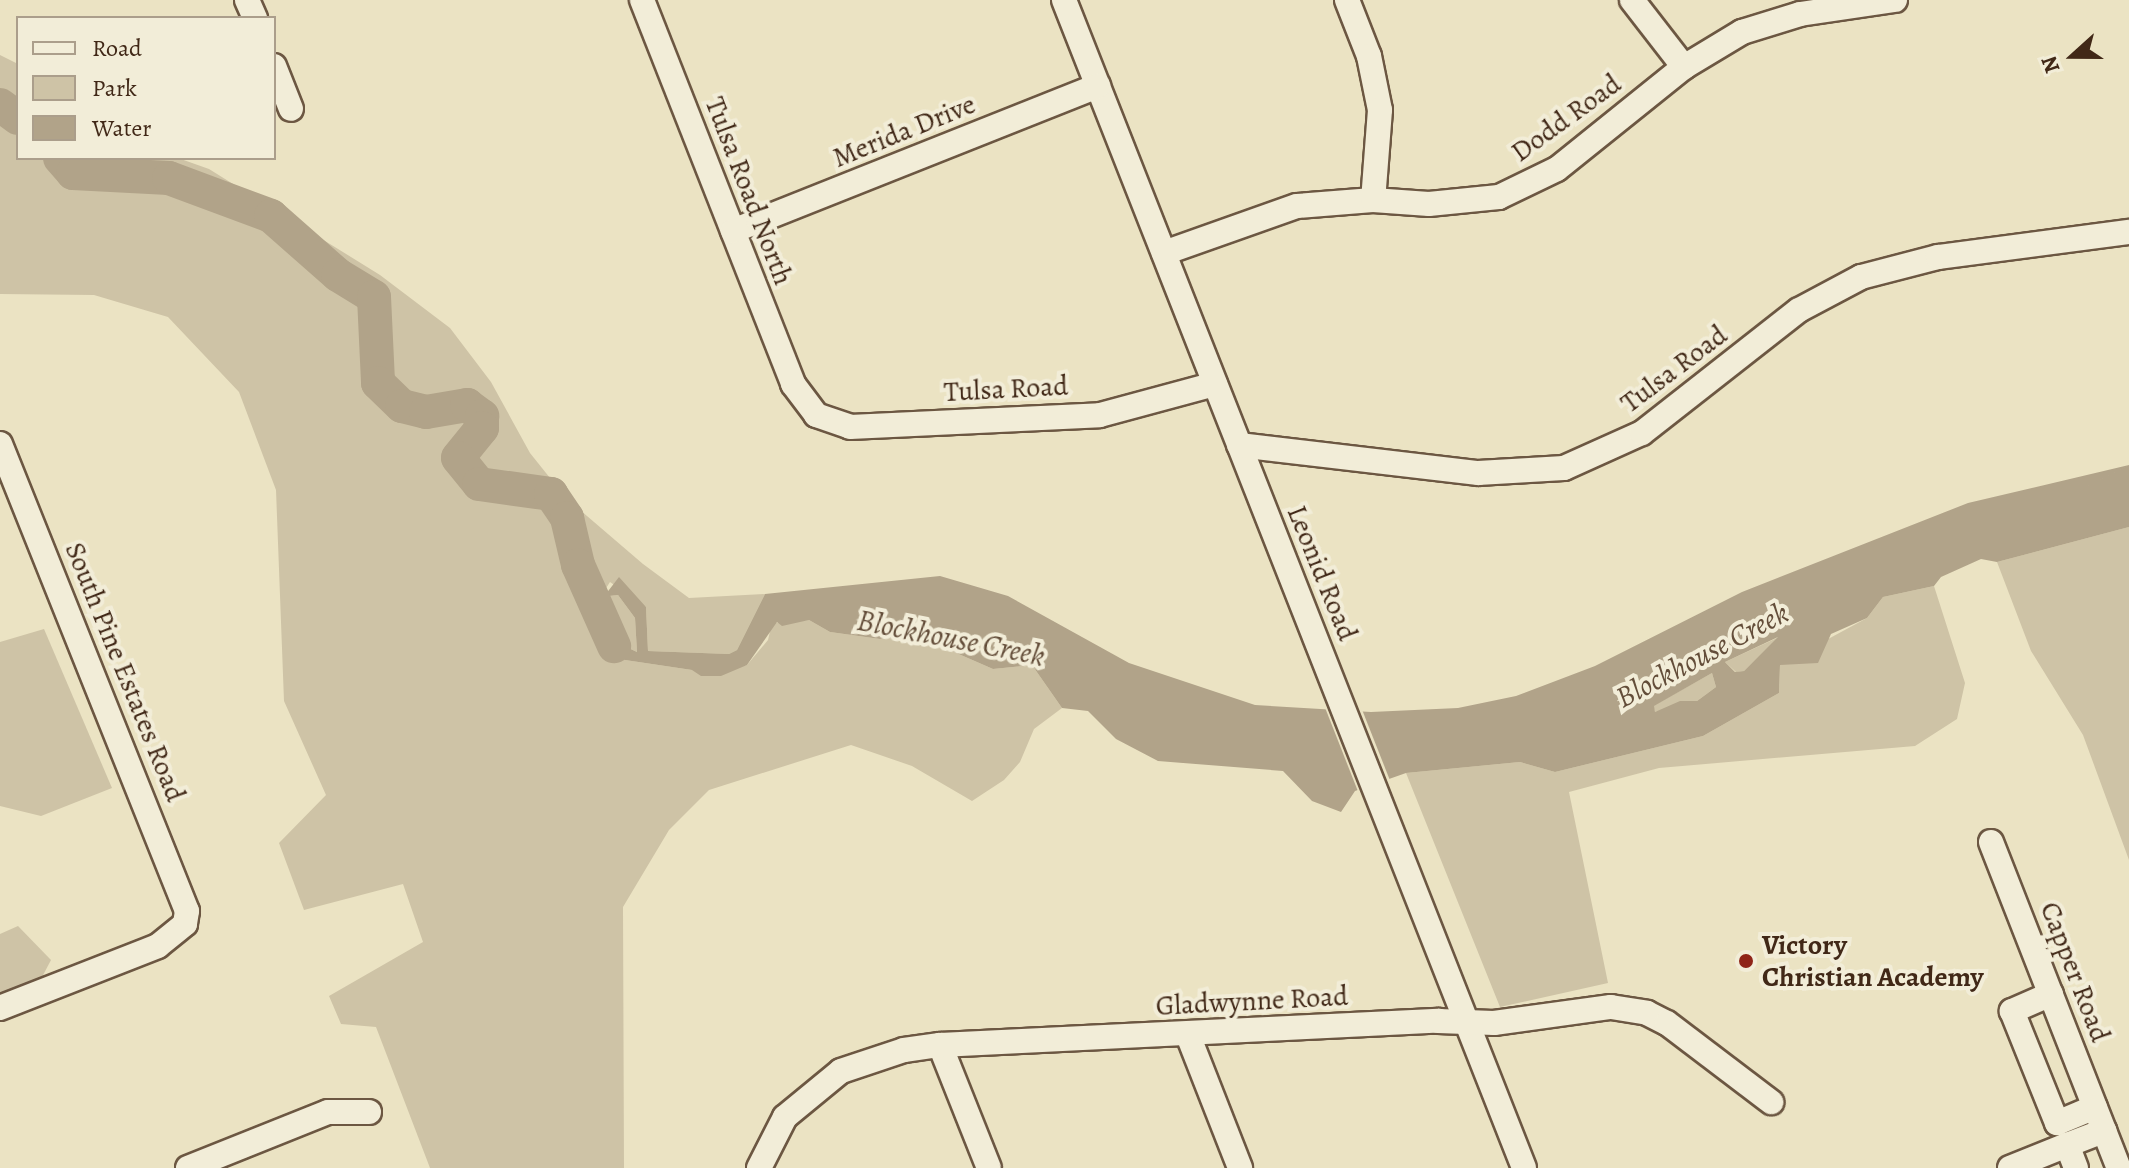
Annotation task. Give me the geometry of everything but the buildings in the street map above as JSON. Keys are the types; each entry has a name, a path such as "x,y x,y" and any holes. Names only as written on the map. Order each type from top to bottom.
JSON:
{"street":[{"name":"Leonid Road","path":"1064,0 1524,1168"},
{"path":"1347,0 1369,56 1380,110 1373,200"},
{"path":"1632,0 1684,67"},
{"name":"Dodd Road","path":"1164,253 1273,212 1330,200 1463,202 1529,185 1716,45 1770,22 1882,1"},
{"name":"Tulsa Road North","path":"651,3 733,231 803,403"},
{"path":"276,71 291,109"},
{"name":"Merida Drive","path":"733,231 1098,86"},
{"name":"Tulsa Road","path":"1239,445 1478,473 1564,468 1642,433 1799,310 1861,277 1938,257 2129,232"},
{"name":"Tulsa Road","path":"803,403 816,415 850,427 1100,415 1215,384"},
{"name":"South Pine Estates Road","path":"0,444 185,898 185,924 158,946 0,1008"},
{"name":"Capper Road","path":"1991,842 2119,1168"},
{"path":"2051,994 2012,1011 2067,1146"},
{"name":"Gladwynne Road","path":"759,1168 785,1117 841,1071 904,1050 940,1045 1494,1023 1611,1007 1647,1013 1771,1102"},
{"path":"1188,1035 1240,1168"},
{"path":"940,1045 989,1168"},
{"path":"2067,1146 2095,1107"},
{"path":"188,1168 214,1163 328,1112 369,1112"},
{"path":"2010,1168 2104,1131"}],"green space":[{"path":"0,55 16,63 16,160 184,160 209,169 380,275 450,328 491,382 530,453 566,498 643,564 689,598 765,594 737,650 729,654 648,651 646,607 610,582 585,621 612,653 625,660 692,670 730,669 747,665 768,640 772,623 809,620 830,632 880,639 915,635 993,669 1032,665 1062,708 1034,729 1020,762 1004,780 972,801 912,766 851,745 709,790 669,830 623,907 624,1168 430,1168 376,1027 341,1024 329,996 423,942 403,884 304,910 279,843 326,795 284,701 276,490 239,392 168,317 94,295 0,294"},
{"path":"2129,527 2129,860 2083,735 2031,651 1997,562"},
{"path":"1934,586 1965,683 1957,719 1915,746 1659,768 1569,792 1608,983 1500,1007 1406,773 1520,762 1555,772 1703,736 1779,693 1780,665 1867,618 1883,597"},
{"path":"618,595 635,618 637,652 622,645 624,635 610,632 603,607 609,596"},
{"path":"44,629 112,788 41,816 0,806 0,642"},
{"path":"1779,637 1744,671 1736,672 1725,662"},
{"path":"1712,673 1716,687 1697,701 1655,712 1653,706"},
{"path":"18,926 51,960 41,979 0,995 0,934"}],"water":[{"path":"2129,465 2129,527 1997,562 1981,559 1941,577 1934,586 1883,597 1867,618 1831,634 1818,663 1780,665 1779,693 1703,736 1555,772 1520,762 1406,773 1355,791 1341,812 1312,801 1283,771 1158,761 1116,739 1088,711 1062,708 1032,665 993,669 915,635 880,639 830,632 809,620 782,626 777,622 747,665 721,676 701,676 692,670 625,660 611,653 585,621 619,577 646,607 648,651 729,654 737,650 765,594 940,576 1008,596 1129,663 1255,705 1371,712 1458,708 1516,696 1595,666 1742,592 1968,503","holes":["618,595 635,618 637,652 622,645 621,629 614,635 610,632 610,618 603,607 609,596","1778,637 1744,671 1735,672 1725,662","1712,673 1716,687 1697,701 1680,701 1655,712 1654,706"]}],"pier":[{"path":"1324,705 1361,707 1391,783 1359,794"}],"waterway":[{"name":"Blockhouse Creek","path":"0,105 16,117"},
{"name":"Blockhouse Creek","path":"62,160 73,173 169,178 271,216 338,275 374,297 378,383 402,406 426,412 467,405 482,416 482,428 458,458 479,484 551,494 567,518 578,565 614,646"}],"place":[{"name":"Victory Christian Academy","path":"1746,961"}]}
